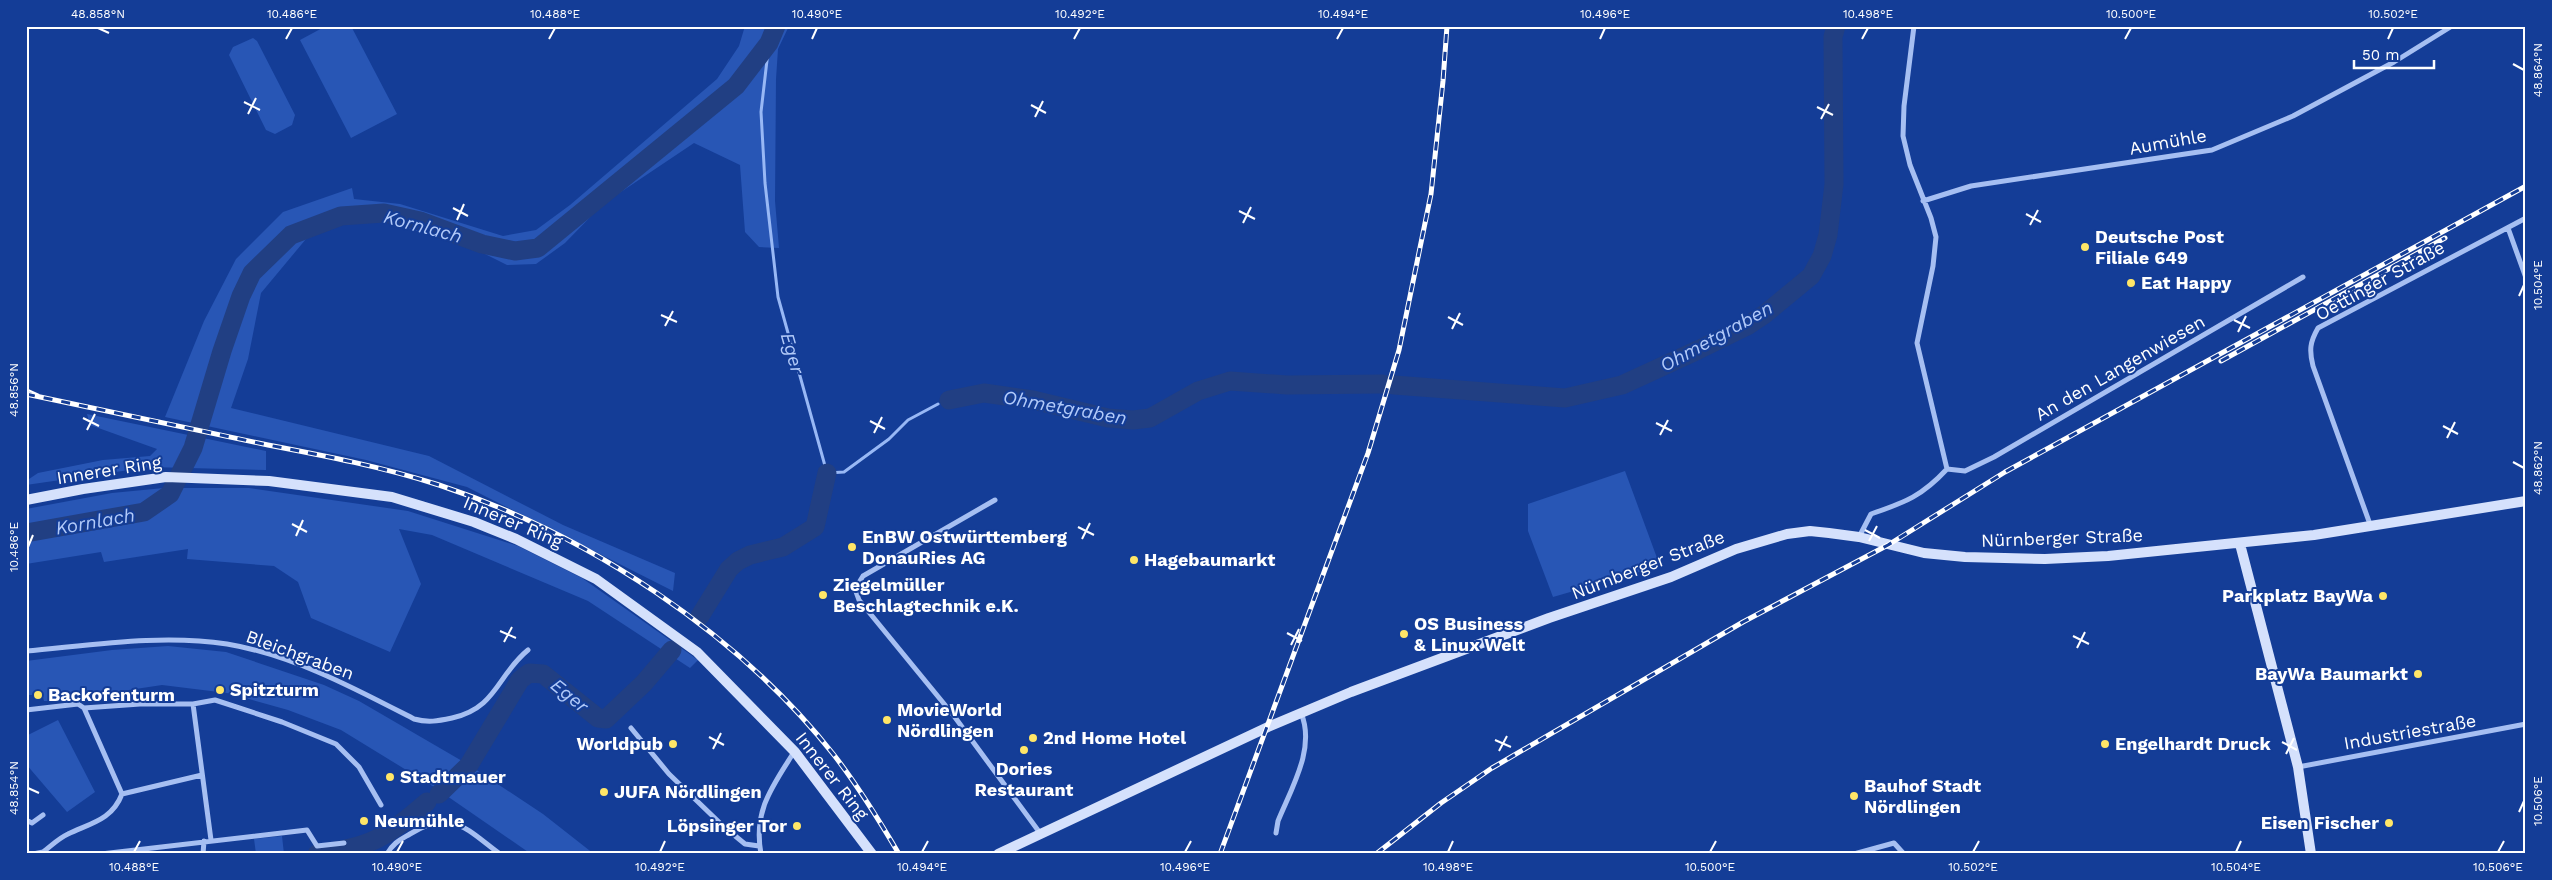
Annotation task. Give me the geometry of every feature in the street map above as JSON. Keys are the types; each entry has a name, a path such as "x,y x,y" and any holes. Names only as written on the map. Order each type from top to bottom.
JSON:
{"main road":[{"name":"Innerer Ring","path":"26,500 83,489 166,477 269,480 392,497 474,522 516,539 596,579 689,646 795,752 872,854"},
{"name":"Nürnberger Straße","path":"998,854 1019,847 1040,833 1301,713 1446,656 1671,577 1763,540 1810,531 1859,537 1924,553 2005,560 2108,556 2240,544 2371,527 2526,501"},
{"path":"2240,544 2298,768 2311,854"}],"street":[{"path":"1859,537 1871,514 1905,503 1929,488 1948,469 1917,343 1933,266 1936,237 1931,218 1910,164 1903,136 1904,106 1914,26"},
{"name":"Aumühle","path":"1923,200 1971,186 2212,150 2293,116 2394,62 2452,26"},
{"name":"Oettinger Straße","path":"2371,527 2313,366 2309,351 2311,340 2318,328 2526,218"},
{"path":"2508,228 2526,278"},
{"name":"An den Langenwiesen","path":"1948,469 1965,471 1994,457 2303,277"},
{"path":"995,500 863,576 855,590 859,600 987,759 1040,833"},
{"name":"Bleichgraben","path":"26,651 166,640 230,645 313,670 428,723 457,717 484,704 518,658 528,650"},
{"path":"84,708 193,704 215,700 282,722 336,744 359,767 381,805"},
{"path":"26,710 78,704 84,708 122,794"},
{"path":"193,704 211,840"},
{"path":"1276,833 1278,822 1293,785 1308,737 1301,713"},
{"name":"Industriestraße","path":"2298,768 2526,724"},
{"path":"631,728 669,774 723,826 745,844 759,846"},
{"path":"760,854 758,831 766,797 795,752"},
{"path":"122,794 202,775"},
{"path":"43,852 67,835 103,820 113,812 122,794"},
{"path":"26,820 32,824 43,815"},
{"path":"387,854 393,843 422,826 443,820 464,828 500,854"},
{"path":"101,854 182,843 307,830 317,846 344,843"},
{"path":"203,854 204,841"},
{"path":"1854,854 1894,843 1904,854"},
{"path":"33,854 43,852 53,854"}],"shaded area":[{"path":"326,26 351,26 397,114 351,138 300,40"},
{"path":"745,26 789,26 778,49 776,79 775,201 779,248 759,247 745,232 740,165 694,143 603,204 565,243 536,264 507,265 473,248 385,221 344,224 306,239 261,293 248,359 231,408 429,456 563,525 675,573 673,591 467,487 366,460 165,417 204,321 236,259 283,212 352,188 354,199 400,204 503,236 536,230 570,205 717,79 739,46"},
{"path":"253,38 257,41 295,115 292,125 275,134 266,130 229,55 233,47"},
{"path":"87,414 266,451 266,470 150,467 26,485 26,481 38,473 103,460 150,456 157,449 90,425"},
{"path":"1625,471 1660,566 1553,597 1528,531 1528,504"},
{"path":"164,488 249,488 408,511 518,546 582,578 698,660 690,668 588,601 432,535 399,529 421,584 390,652 311,618 298,582 274,566 187,559 188,549 104,562 101,552 26,564 26,509 112,493"},
{"path":"168,646 226,652 324,685 359,701 469,765 543,814 594,854 531,854 434,787 341,730 288,710 227,693 162,685 56,701 44,701 42,693 38,689 33,695 26,695 26,661 112,650"},
{"path":"58,720 95,792 67,812 26,764 26,736"},
{"path":"282,836 284,854 256,854 254,839"}],"waterway":[{"name":"Kornlach","path":"26,533 144,512 170,494 193,448 222,351 241,296 252,273 291,235 341,216 384,213 420,221 482,244 515,251 538,248 736,86 769,43 776,26"},
{"name":"Ohmetgraben","path":"1394,385 1565,398 1622,385 1747,326 1765,314 1811,276 1822,256 1828,235 1834,184 1833,37 1836,26"},
{"name":"Eger","path":"769,43 761,112 765,183 778,297 827,473 844,472 889,439 908,420 938,404"},
{"name":"Ohmetgraben","path":"949,400 984,393 1033,400 1108,418 1133,420 1150,418 1198,391 1230,381 1287,385 1383,384"},
{"name":"Eger","path":"700,616 729,569 738,561 750,555 783,547 815,527 827,473"},
{"name":"Eger","path":"439,794 469,765 520,680 529,673 543,674 598,718 606,719 644,683 672,650"},
{"name":"Eger","path":"317,854 351,848 377,839 400,824 427,802"},
{"path":"265,854 281,854"}],"railway":[{"path":"1220,854 1368,453 1399,350 1431,194 1447,26"},
{"path":"1376,854 1441,803 1492,768 1743,622 1888,545 2005,472 2526,186"},
{"path":"2221,361 2445,238"},
{"path":"26,394 376,467 439,485 494,506 550,531 656,592 705,628 752,668 795,710 834,755 868,803 899,854"}],"place":[{"name":"Deutsche Post Filiale 649","path":"2085,247"},
{"name":"Eat Happy","path":"2131,283"},
{"name":"EnBW Ostwürttemberg DonauRies AG","path":"852,547"},
{"name":"Hagebaumarkt","path":"1134,560"},
{"name":"Ziegelmüller Beschlagtechnik e.K.","path":"823,595"},
{"name":"Parkplatz BayWa","path":"2383,596"},
{"name":"OS Business & Linux Welt","path":"1404,634"},
{"name":"BayWa Baumarkt","path":"2418,674"},
{"name":"Spitzturm","path":"220,690"},
{"name":"Backofenturm","path":"38,695"},
{"name":"MovieWorld Nördlingen","path":"887,720"},
{"name":"2nd Home Hotel","path":"1033,738"},
{"name":"Worldpub","path":"673,744"},
{"name":"Engelhardt Druck","path":"2105,744"},
{"name":"Dories Restaurant","path":"1024,750"},
{"name":"Stadtmauer","path":"390,777"},
{"name":"JUFA Nördlingen","path":"604,792"},
{"name":"Bauhof Stadt Nördlingen","path":"1854,796"},
{"name":"Neumühle","path":"364,821"},
{"name":"Eisen Fischer","path":"2389,823"},
{"name":"Löpsinger Tor","path":"797,826"}]}
